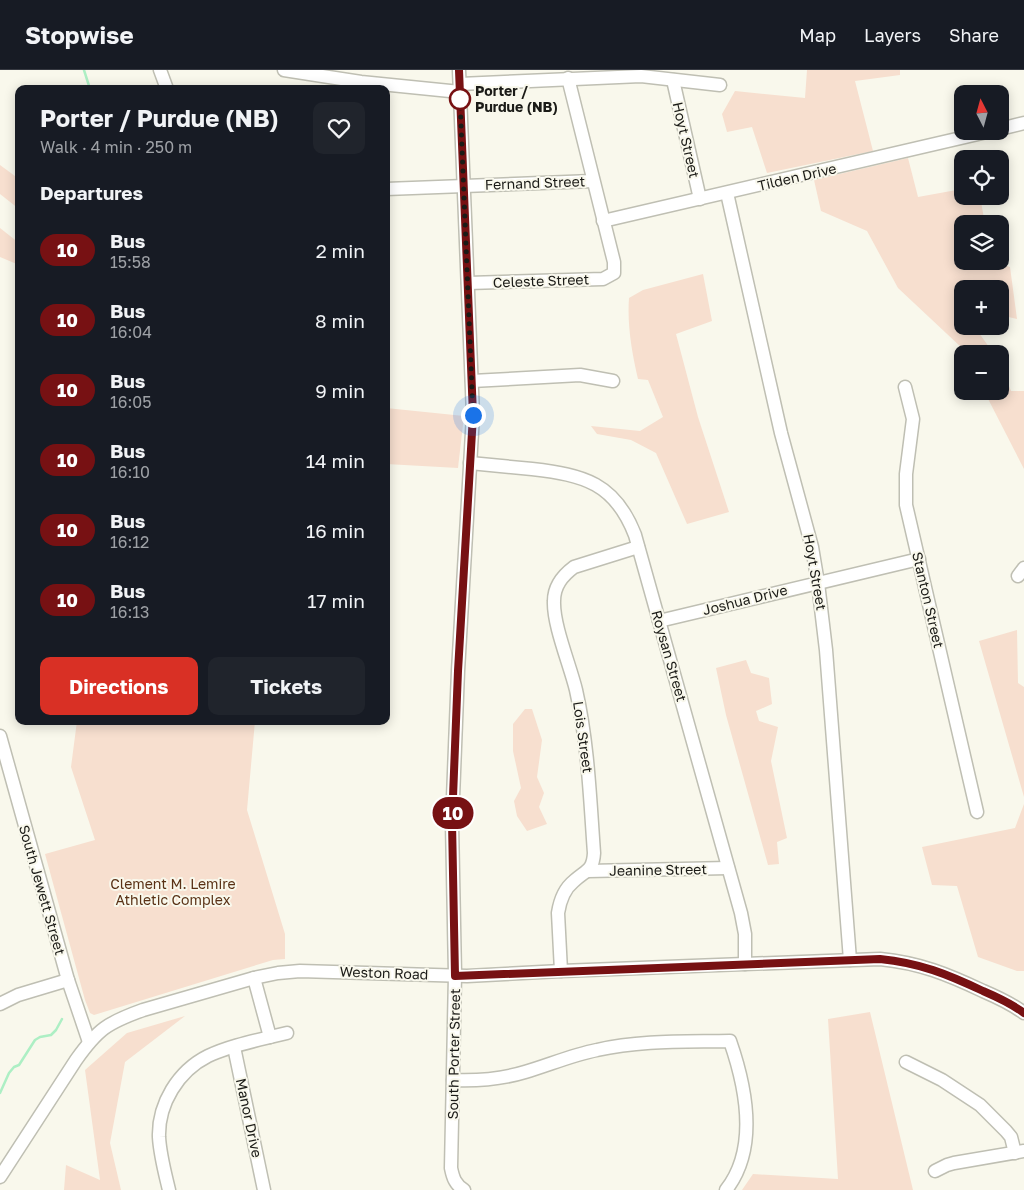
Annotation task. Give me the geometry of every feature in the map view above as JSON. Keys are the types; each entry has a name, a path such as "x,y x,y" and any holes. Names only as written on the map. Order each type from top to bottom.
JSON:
{"street":[{"path":"160,70 166,85"},
{"path":"284,70 361,80 460,88 568,78 641,76 720,86"},
{"name":"South Porter Street","path":"459,70 473,415 458,671 452,822 455,976 451,1168 457,1185 464,1190"},
{"path":"568,78 603,221"},
{"name":"Hoyt Street","path":"673,80 700,199"},
{"path":"1009,127 1024,123"},
{"name":"Tilden Drive","path":"603,221 954,140"},
{"name":"Fernand Street","path":"390,188 593,181"},
{"name":"Hoyt Street","path":"727,193 781,433 812,547 818,583 826,650 850,960"},
{"name":"Celeste Street","path":"468,283 603,279 614,273 614,262 603,221"},
{"path":"472,381 580,375 613,381"},
{"name":"Stanton Street","path":"905,387 913,419 905,496 908,519 919,559 977,812"},
{"name":"Roysan Street","path":"470,462 581,477 600,486 615,500 627,517 638,547 743,924 746,948 745,964"},
{"name":"Lois Street","path":"588,871 594,860 594,853 586,748 576,690 555,615 554,595 559,581 574,567 638,547"},
{"name":"Joshua Drive","path":"659,621 919,559"},
{"name":"South Jewett Street","path":"0,736 68,980 89,1042"},
{"name":"Jeanine Street","path":"588,871 728,868"},
{"path":"561,970 559,903 574,880 588,871"},
{"name":"Weston Road","path":"0,1177 89,1042 101,1030 126,1016 254,978 278,973 300,971 455,976 561,970 880,959 921,965 994,996 1024,1014"},
{"path":"254,978 270,1037"},
{"path":"0,1004 18,995 68,980"},
{"path":"170,1190 160,1152 159,1130 165,1102 177,1082 193,1066 208,1056 234,1046 287,1033"},
{"path":"453,1080 489,1079 524,1072 580,1053 623,1045 660,1042 730,1041 743,1080 745,1132 738,1173 726,1190"},
{"name":"Manor Drive","path":"234,1046 264,1190"},
{"path":"906,1062 942,1080 980,1105 1006,1131 1020,1152 947,1165 935,1171"}],"green space":[{"path":"807,70 900,70 900,75 855,81 873,151 767,173 752,127 727,132 722,114 735,91 805,98"},
{"path":"908,158 918,197 954,190 954,205 982,205 983,215 954,215 954,270 1009,270 1010,267 1017,319 1009,317 1009,280 954,280 954,335 980,335 988,345 959,345 898,288 867,231 821,211 814,180"},
{"path":"0,165 15,176 15,206 0,194"},
{"path":"0,228 15,240 15,263 0,257"},
{"path":"703,274 712,321 676,334 698,417 729,512 687,524 656,453 631,440 597,434 591,426 640,431 663,417 648,380 638,379 630,339 629,298 643,290"},
{"path":"1009,386 1011,391 1024,391 1024,469 989,400 1009,400"},
{"path":"390,408 464,416 458,468 390,464"},
{"path":"1017,630 1018,683 1024,687 1024,797 979,641"},
{"path":"746,660 751,673 769,678 772,704 756,711 759,721 778,727 771,761 787,838 777,842 779,864 768,865 726,715 716,668"},
{"path":"525,709 532,709 542,740 537,777 544,793 539,807 547,824 527,831 517,816 514,801 521,788 513,751 513,724"},
{"name":"Clement M. Lemire Athletic Complex","path":"76,725 255,725 247,810 285,934 285,959 273,960 94,1015 90,1013 45,854 95,840 71,767"},
{"path":"1024,804 1024,971 1017,971 978,957 957,886 932,885 922,847 1015,828"},
{"path":"870,1012 913,1190 742,1190 753,1174 838,1179 828,1019"},
{"path":"185,1016 125,1062 110,1143 121,1190 64,1190 66,1165 100,1180 85,1070 127,1033"}],"waterway":[{"path":"84,70 89,85"},
{"path":"0,1093 9,1073 14,1067 19,1065 35,1040 51,1035 62,1019"}],"bus line":[{"name":"10","path":"459,70 473,415 458,671 452,822 455,976 561,970 880,959 921,965 940,971 994,996 1024,1013"}],"place":[{"name":"Porter / Purdue (NB)","path":"460,99"}],"route":[{"path":"460,99 473,415"}]}
